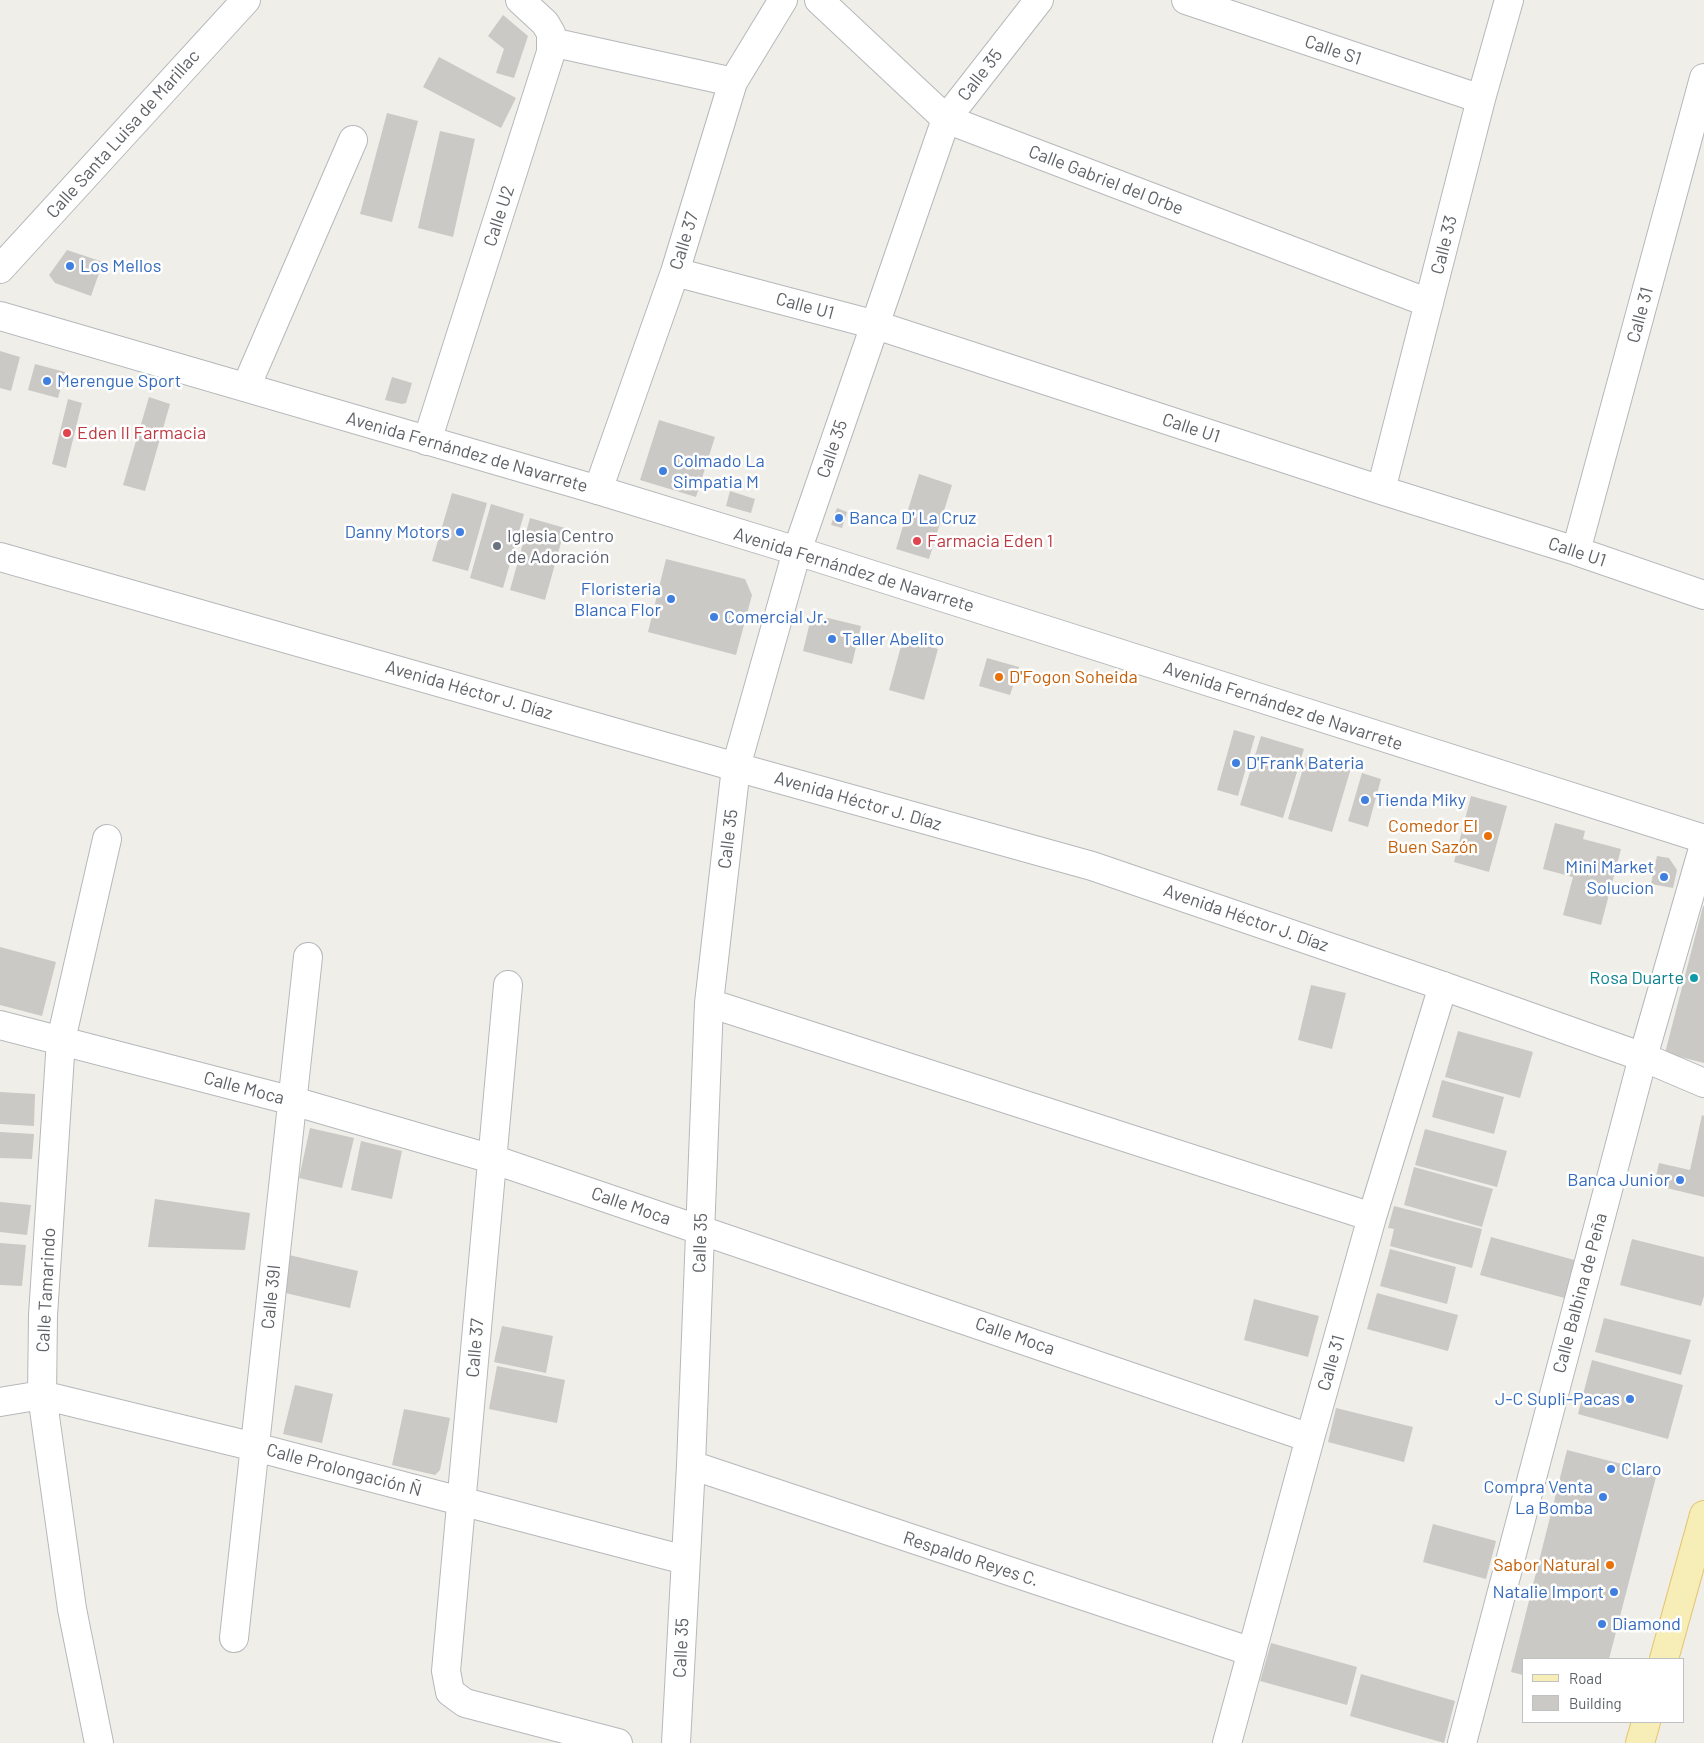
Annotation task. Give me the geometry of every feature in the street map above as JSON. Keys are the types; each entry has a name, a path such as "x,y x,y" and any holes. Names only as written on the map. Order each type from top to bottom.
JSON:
{"main road":[{"path":"1664,1658 1704,1515"},
{"path":"1640,1743 1646,1723"}],"street":[{"name":"Calle Santa Luisa de Marillac","path":"0,269 246,0"},
{"path":"520,0 545,23 552,33 551,42 733,82"},
{"name":"Calle 37","path":"598,490 674,272 733,82 783,0"},
{"name":"Calle Gabriel del Orbe","path":"819,0 946,119 1429,303"},
{"name":"Calle 35","path":"676,1743 691,1465 709,1003 736,767 797,551 946,119 1039,0"},
{"name":"Calle S1","path":"1186,0 1481,99"},
{"name":"Calle 33","path":"1382,490 1481,99 1509,0"},
{"name":"Calle U2","path":"427,441 550,52 551,42"},
{"name":"Calle 31","path":"1576,551 1704,78"},
{"path":"246,387 353,140"},
{"name":"Calle U1","path":"674,272 876,325 1382,490 1576,551 1704,595"},
{"name":"Avenida Fernández de Navarrete","path":"0,316 598,490 797,551 1704,839"},
{"name":"Avenida Héctor J. Díaz","path":"0,557 736,767 1092,866 1443,986 1643,1057 1704,1083"},
{"name":"Calle Tamarindo","path":"99,1743 72,1609 42,1394 43,1315 61,1040 107,839"},
{"name":"Calle Balbina de Peña","path":"1462,1743 1643,1057 1704,845"},
{"name":"Calle 39I","path":"234,1638 308,957"},
{"name":"Calle 37","path":"508,985 446,1671 450,1692 466,1703 618,1743"},
{"name":"Calle 31","path":"1227,1743 1372,1217 1443,986"},
{"path":"709,1003 1372,1217"},
{"name":"Calle Moca","path":"0,1024 293,1101 492,1159 1310,1438"},
{"name":"Calle Prolongación Ñ","path":"0,1402 42,1394 255,1447 685,1560"},
{"name":"Respaldo Reyes C.","path":"691,1465 1252,1652"}],"building":[{"path":"503,15 528,36 514,78 496,73 504,49 488,36"},
{"path":"439,57 516,98 501,128 423,87"},
{"path":"387,113 418,121 392,222 360,214"},
{"path":"440,131 475,139 453,237 418,228"},
{"name":"Los Mellos","path":"67,250 103,262 91,296 55,283 49,275"},
{"path":"0,351 20,357 11,391 0,388"},
{"name":"Merengue Sport","path":"35,364 65,372 58,398 28,390"},
{"path":"392,377 412,383 406,403 402,404 385,400"},
{"path":"149,397 170,404 145,491 123,485"},
{"name":"Eden II Farmacia","path":"68,399 82,403 66,468 52,464"},
{"path":"659,420 715,437 696,497 640,480"},
{"path":"919,474 952,485 929,559 896,549"},
{"path":"730,491 755,499 751,513 726,506"},
{"name":"Danny Motors","path":"452,493 487,503 468,571 432,561"},
{"name":"Iglesia Centro de Adoración","path":"491,504 524,514 503,588 470,578"},
{"name":"Banca D' La Cruz","path":"837,508 847,512 842,528 831,525"},
{"path":"530,518 565,528 545,600 510,590"},
{"name":"Comercial Jr.","path":"666,559 745,579 752,595 736,655 648,632"},
{"name":"Taller Abelito","path":"828,618 861,626 852,664 803,651 810,622"},
{"path":"903,639 938,649 924,700 889,690"},
{"name":"D'Fogon Soheida","path":"987,658 1019,667 1010,695 979,686"},
{"name":"D'Frank Bateria","path":"1234,730 1255,736 1238,796 1217,790"},
{"path":"1261,736 1304,749 1283,818 1240,805"},
{"path":"1307,755 1351,768 1332,832 1288,819"},
{"name":"Tienda Miky","path":"1362,773 1381,779 1368,827 1348,821"},
{"path":"1471,796 1507,806 1489,872 1454,862"},
{"path":"1555,823 1585,831 1583,839 1621,849 1601,925 1563,915 1573,877 1543,869"},
{"name":"Mini Market Solucion","path":"1657,856 1669,858 1677,870 1673,888 1651,884"},
{"name":"Rosa Duarte","path":"1704,906 1704,1063 1665,1053"},
{"path":"0,947 56,962 42,1016 0,1005"},
{"path":"1311,985 1346,993 1332,1049 1298,1040"},
{"path":"1458,1031 1533,1052 1520,1098 1445,1077"},
{"path":"1442,1080 1504,1097 1494,1134 1432,1117"},
{"path":"0,1092 35,1094 34,1126 0,1124"},
{"name":"Banca Junior","path":"1702,1115 1704,1116 1704,1197 1654,1185 1659,1163 1690,1170"},
{"path":"310,1128 354,1138 342,1188 299,1178"},
{"path":"1425,1129 1507,1151 1497,1187 1415,1165"},
{"path":"0,1132 34,1134 32,1159 0,1158"},
{"path":"361,1141 402,1151 392,1199 351,1190"},
{"path":"1414,1167 1493,1189 1482,1227 1404,1205"},
{"path":"155,1199 250,1213 245,1250 148,1247"},
{"path":"0,1202 31,1205 27,1235 0,1232"},
{"path":"1394,1206 1482,1229 1472,1268 1390,1246 1394,1229 1388,1228"},
{"path":"1491,1237 1578,1261 1568,1299 1480,1275"},
{"path":"1632,1239 1704,1257 1704,1296 1701,1306 1620,1285"},
{"path":"0,1243 26,1245 22,1286 0,1285"},
{"path":"1390,1249 1456,1267 1447,1304 1380,1286"},
{"path":"289,1255 358,1271 350,1308 281,1292"},
{"path":"1377,1293 1458,1315 1448,1351 1367,1329"},
{"path":"1254,1299 1319,1316 1308,1357 1244,1340"},
{"path":"1604,1318 1691,1340 1681,1375 1595,1352"},
{"path":"502,1326 553,1336 546,1373 494,1362"},
{"name":"J-C Supli-Pacas","path":"1592,1360 1683,1385 1668,1439 1578,1414"},
{"path":"497,1366 565,1380 557,1423 489,1409"},
{"path":"295,1385 333,1394 322,1443 283,1434"},
{"path":"1336,1408 1413,1427 1404,1462 1328,1442"},
{"path":"404,1409 450,1418 440,1470 435,1475 392,1465"},
{"path":"1567,1450 1657,1473 1609,1658 1522,1658 1522,1675 1511,1672"},
{"path":"1433,1524 1496,1541 1486,1579 1423,1562"},
{"path":"1271,1643 1357,1667 1347,1705 1260,1681"},
{"path":"1361,1674 1455,1701 1444,1743 1350,1716"}],"place":[{"name":"Los Mellos","path":"70,266"},
{"name":"Merengue Sport","path":"47,381"},
{"name":"Eden II Farmacia","path":"67,433"},
{"name":"Colmado La Simpatia M","path":"663,471"},
{"name":"Banca D' La Cruz","path":"839,518"},
{"name":"Danny Motors","path":"460,532"},
{"name":"Farmacia Eden 1","path":"917,541"},
{"name":"Iglesia Centro de Adoración","path":"497,546"},
{"name":"Floristeria Blanca Flor","path":"671,599"},
{"name":"Comercial Jr.","path":"714,617"},
{"name":"Taller Abelito","path":"832,639"},
{"name":"D'Fogon Soheida","path":"999,677"},
{"name":"D'Frank Bateria","path":"1236,763"},
{"name":"Tienda Miky","path":"1365,800"},
{"name":"Comedor El Buen Sazón","path":"1488,836"},
{"name":"Mini Market Solucion","path":"1664,877"},
{"name":"Rosa Duarte","path":"1694,978"},
{"name":"Banca Junior","path":"1680,1180"},
{"name":"J-C Supli-Pacas","path":"1630,1399"},
{"name":"Claro","path":"1611,1469"},
{"name":"Compra Venta La Bomba","path":"1603,1497"},
{"name":"Sabor Natural","path":"1610,1565"},
{"name":"Natalie Import","path":"1614,1592"},
{"name":"Diamond","path":"1602,1624"}]}
